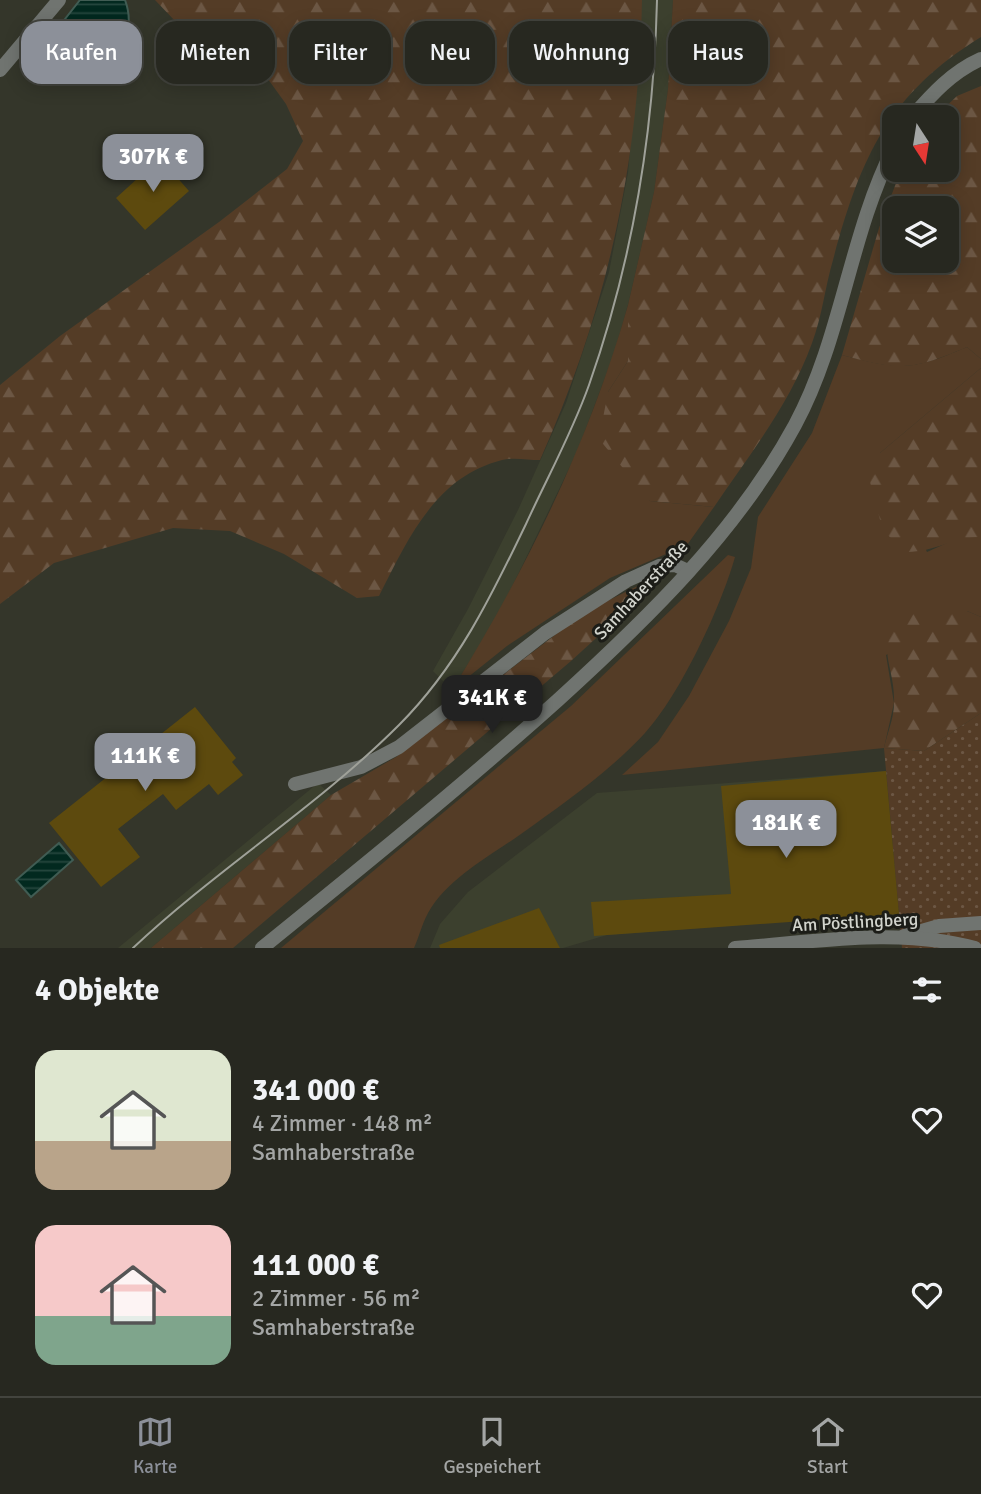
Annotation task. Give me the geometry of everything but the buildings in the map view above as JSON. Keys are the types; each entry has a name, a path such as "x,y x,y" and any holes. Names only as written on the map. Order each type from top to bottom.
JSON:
{"street":[{"path":"0,70 59,0"},
{"path":"922,105 937,88 981,59"},
{"name":"Samhaberstraße","path":"262,948 477,773 635,629 726,527 764,475 815,386 864,217 882,175"},
{"path":"295,785 361,767 399,747 430,719 545,633 626,582 660,566 675,565 688,571"},
{"path":"904,936 939,926 981,923"},
{"name":"Am Pöstlingberg","path":"735,948 904,936 940,939 975,948"}],"shaded area":[{"path":"642,0 673,0 672,21 668,21 668,89 654,192 628,305 614,354 577,452 499,614 452,690 433,671 518,510 566,403 609,272 628,173 635,84 654,84 654,21 640,21"},
{"path":"886,771 899,913 607,935 563,948 430,948 440,924 468,892 597,793"},
{"path":"318,783 331,795 151,948 118,948"}],"green space":[{"path":"155,0 642,0 641,21 509,21 509,84 638,84 626,178 615,235 584,348 540,460 502,460 479,468 441,495 413,532 379,596 357,598 284,554 230,531 173,528 54,563 0,604 0,385 60,336 219,222 287,169 303,141 286,104 272,84 275,84 275,21 175,21"},
{"path":"673,0 981,0 981,37 949,59 901,105 882,105 882,132 854,191 830,270 818,323 803,365 781,408 714,507 650,501 599,439 608,392 628,361 628,305 654,192 668,84 768,84 768,21 672,21"},
{"path":"981,86 981,359 967,347 932,361 905,366 878,364 842,355 882,220 882,273 959,273 959,196 891,196 896,182 959,182 959,105 948,105 957,96"},
{"path":"628,305 628,361 608,392 650,501 714,507 687,545 610,578 507,646 452,690 530,552 553,504 594,406"},
{"path":"967,347 981,359 981,368 880,453 927,552 960,537 981,537 981,617 967,611 886,655 894,703 884,748 622,775 658,742 689,696 729,621 751,568 758,517 812,433 842,355 905,366 932,360"},
{"path":"981,368 981,537 907,552 883,531 870,482 880,453"},
{"path":"728,555 735,557 710,625 685,674 658,717 631,747 601,774 446,889 428,913 414,948 281,948 571,706"},
{"path":"662,574 571,661 233,948 151,948 331,795 396,757 585,612"},
{"path":"916,610 967,611 981,617 981,713 924,751 884,748 894,704 888,643 901,622"},
{"path":"981,713 981,948 902,948 884,748 924,751"}],"water":[{"path":"80,0 125,0 129,21 63,21"},
{"path":"59,843 73,860 31,897 16,880"}],"tram line":[{"path":"133,948 198,891 335,783 399,725 438,679 486,604 575,420 589,385 618,291 646,147 657,0"}]}
